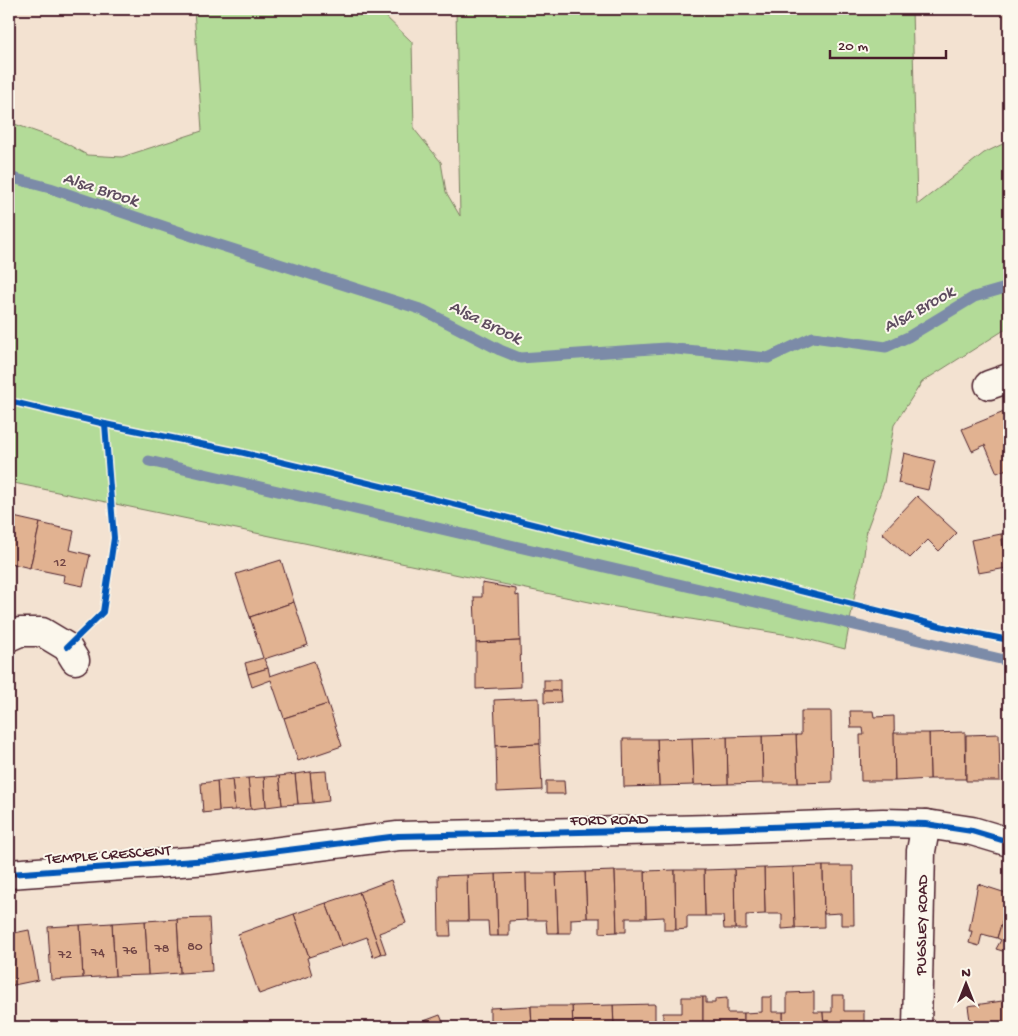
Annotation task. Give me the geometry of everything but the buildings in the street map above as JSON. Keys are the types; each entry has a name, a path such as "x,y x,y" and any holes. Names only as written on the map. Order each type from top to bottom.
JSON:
{"street":[{"path":"9,637 20,632 42,632 67,647 75,660"},
{"name":"FORD ROAD","path":"209,860 398,836 883,823 926,824 972,831 1009,842"},
{"name":"PUGSLEY ROAD","path":"917,1027 921,851 926,824"},
{"name":"TEMPLE CRESCENT","path":"9,867 209,860"}],"green space":[{"path":"194,9 343,9 380,11 412,42 414,129 441,162 446,192 460,216 456,9 912,9 917,205 984,153 1009,141 1009,327 922,382 894,425 884,483 867,529 863,564 856,588 845,649 795,636 604,605 9,482 9,122 62,141 87,155 122,157 202,131"}],"waterway":[{"name":"Alsa Brook","path":"9,177 50,188 210,242 423,310 500,350 520,358 666,348 768,358 813,337 886,347 908,337 974,297 1009,287"},
{"path":"149,461 1009,661"}],"cycle path":[{"path":"9,401 105,424 244,453 948,628 1009,640"},
{"path":"67,647 103,612 114,538 105,424"},
{"path":"9,874 209,860 398,836 883,823 926,824 972,831 1009,842"}]}
